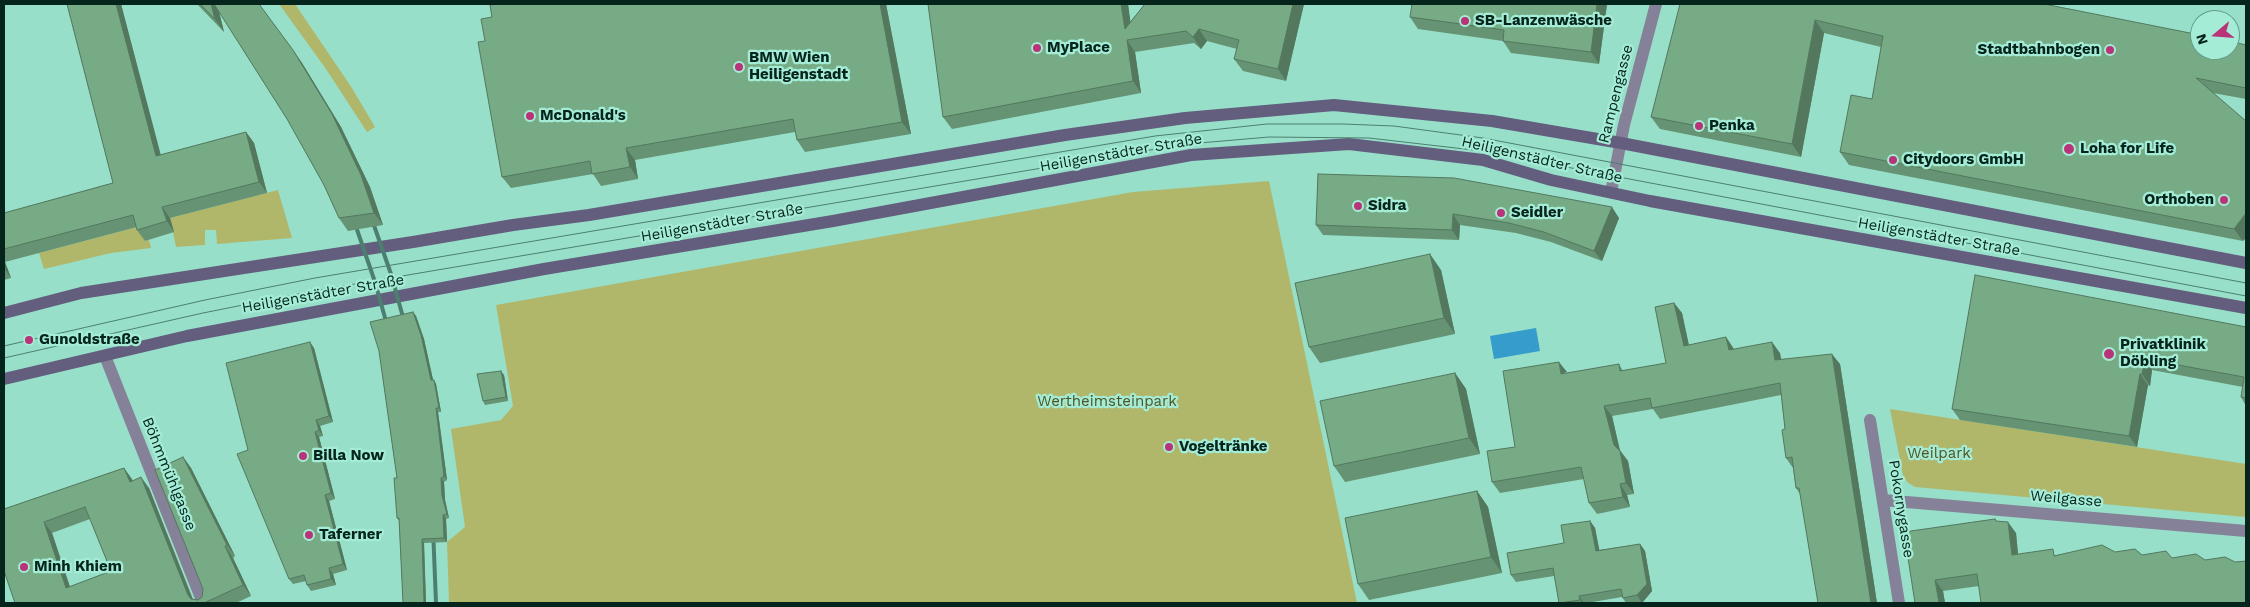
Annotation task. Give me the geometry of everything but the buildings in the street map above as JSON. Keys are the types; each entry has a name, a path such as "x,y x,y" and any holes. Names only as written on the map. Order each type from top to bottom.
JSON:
{"main road":[{"name":"Heiligenstädter Straße","path":"4,313 90,292 413,242 513,224 599,213 1065,135 1185,118 1334,106 1492,121 1621,143 2246,263"},
{"name":"Heiligenstädter Straße","path":"4,380 187,336 271,320 1191,155 1349,144 1483,160 1551,180 1611,192 2246,308"}],"street":[{"name":"Rampengasse","path":"1611,192 1621,143 1656,4"},
{"name":"Böhmmühlgasse","path":"106,356 203,603"},
{"name":"Pokornygasse","path":"1870,420 1899,603"},
{"name":"Weilgasse","path":"1883,500 2246,532"}],"green space":[{"path":"279,4 295,4 352,88 375,127 367,132 326,69"},
{"name":"Wertheimsteinpark","path":"1269,181 1357,603 449,603 447,542 465,527 451,429 501,420 513,406 496,305 1133,192"},
{"path":"278,190 292,238 217,244 216,230 205,230 205,245 176,247 170,218"},
{"path":"141,226 145,241 149,240 151,248 111,253 44,269 39,253"},
{"name":"Weilpark","path":"1890,409 2246,464 2246,517 1915,487 1907,482 1903,475"}],"water":[{"path":"1536,328 1540,351 1494,359 1490,336"}],"tram line":[{"path":"4,346 205,300 315,278 1155,136 1267,124 1394,126 1483,138 2246,283"},
{"path":"4,358 203,313 313,291 1119,155 1188,144 1269,137 1369,138 1482,151 2246,296"}],"railway":[{"path":"370,214 391,274 406,328"},
{"path":"353,218 375,282 389,332"},
{"path":"433,528 436,603"}],"place":[{"name":"SB-Lanzenwäsche","path":"1465,21"},
{"name":"MyPlace","path":"1037,48"},
{"name":"Stadtbahnbogen","path":"2110,50"},
{"name":"BMW Wien Heiligenstadt","path":"739,67"},
{"name":"McDonald's","path":"530,116"},
{"name":"Penka","path":"1699,126"},
{"name":"Loha for Life","path":"2069,149"},
{"name":"Citydoors GmbH","path":"1893,160"},
{"name":"Orthoben","path":"2224,200"},
{"name":"Sidra","path":"1358,206"},
{"name":"Seidler","path":"1501,213"},
{"name":"Gunoldstraße","path":"29,340"},
{"name":"Privatklinik Döbling","path":"2109,354"},
{"name":"Vogeltränke","path":"1169,447"},
{"name":"Billa Now","path":"303,456"},
{"name":"Taferner","path":"309,535"},
{"name":"Minh Khiem","path":"24,567"}]}
